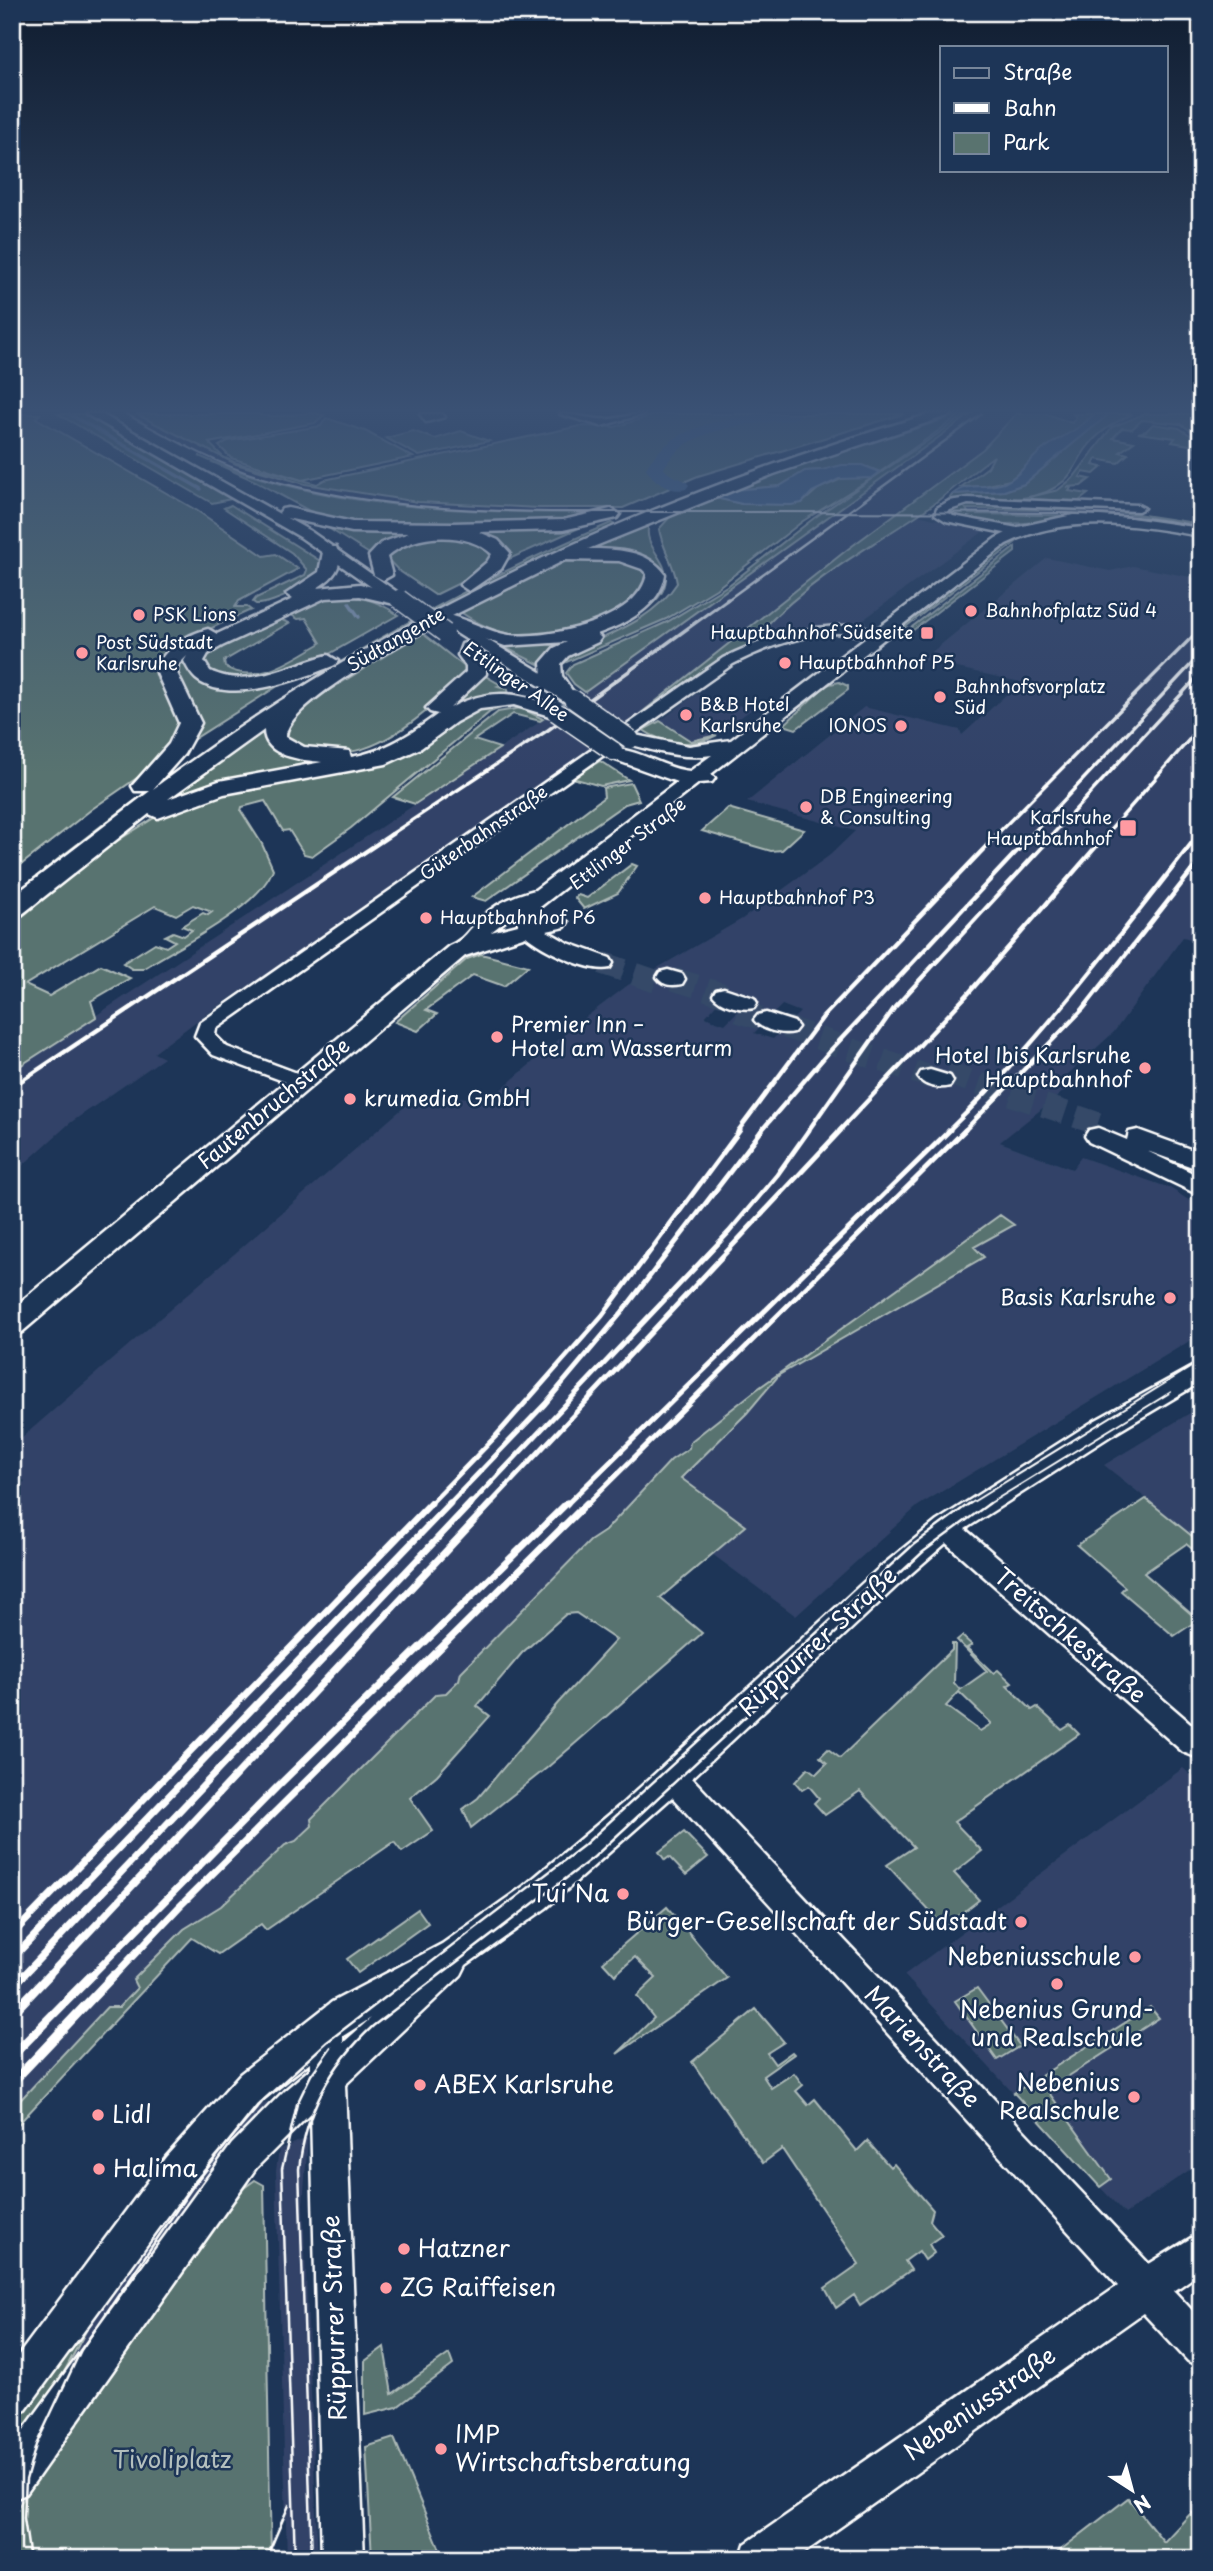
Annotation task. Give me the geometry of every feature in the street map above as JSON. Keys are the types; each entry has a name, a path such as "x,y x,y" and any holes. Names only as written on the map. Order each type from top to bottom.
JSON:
{"highway":[{"name":"Südtangente","path":"12,887 143,786 253,710 337,657 467,586 582,534"},
{"name":"Südtangente","path":"12,910 183,777 300,697 415,628 538,564 607,534"},
{"path":"103,839 168,806 219,788 344,768 387,756 413,743 447,717 475,702 515,699 564,701 550,670 555,657 570,647 638,617 665,595 670,574 654,534"},
{"path":"383,575 378,556 388,545 421,535 464,535 489,541 501,553 495,565 467,586"},
{"path":"330,551 330,568 326,575 201,650 194,661 196,668 215,679 257,683 292,676 337,657"},
{"path":"453,626 505,640 566,635 624,614 641,603 655,582 650,565 624,555 585,553 538,564"},
{"path":"143,786 183,743 190,723 166,678 166,667 170,660 187,646 312,595 342,590 403,596"},
{"path":"300,697 275,728 275,736 285,747 302,753 330,757 370,751 398,738 475,676 478,670 468,655 469,648"}],"main road":[{"name":"Ettlinger Allee","path":"302,534 453,626 564,701 615,753"},
{"name":"Ettlinger Allee","path":"320,534 383,575 403,596"},
{"path":"704,778 735,743 879,632 1015,534"},
{"name":"Ettlinger Allee","path":"453,626 469,648 656,756 704,778"},
{"path":"615,753 662,772 704,778 756,737 764,723"},
{"path":"630,739 676,752 712,750 735,743"},
{"path":"615,753 655,797 648,815"},
{"name":"Ettlinger Straße","path":"471,945 481,928 502,911 520,900 537,896 704,778"},
{"name":"Ettlinger Straße","path":"557,922 556,904 565,891 704,778"},
{"path":"537,896 525,914 530,928 548,943 606,959 557,922"},
{"name":"Fautenbruchstraße","path":"12,1325 457,951 557,922"},
{"path":"1201,1162 1102,1131 1201,1188"}],"street":[{"name":"Güterbahnstraße","path":"301,1082 220,1051 205,1036 207,1027 737,656 769,642 830,631 879,632"},
{"name":"Rüppurrer Straße","path":"12,2480 244,2156 296,2103 329,2077 476,1941 535,1897 673,1778 888,1577 946,1528 1002,1490 1196,1371"},
{"name":"Treitschkestraße","path":"946,1528 1197,1741"},
{"name":"Marienstraße","path":"673,1778 1201,2348"},
{"name":"Rüppurrer Straße","path":"343,2559 326,2027 381,1991 476,1941"},
{"path":"12,2396 216,2124 252,2086 326,2027"},
{"name":"Nebeniusstraße","path":"760,2559 1201,2249"}],"shaded area":[{"path":"804,534 868,534 812,579 875,534 980,534 863,620 867,621 860,627 770,635 750,629 638,716 540,787 194,1023 154,1053 164,1058 70,1123 12,1175 12,1071 585,692"},
{"path":"1047,558 1110,571 1133,566 1201,579 1201,925 1190,939 1183,937 1114,1032 1066,1076 1074,1079 1068,1088 1000,1142 1072,1169 1081,1157 1170,1188 1201,1208 1201,1334 918,1506 796,1616 647,1506 747,1413 776,1377 756,1390 671,1460 619,1516 590,1541 461,1672 459,1680 446,1693 436,1694 311,1819 312,1826 296,1841 285,1845 221,1906 184,1929 119,2007 107,2007 12,2109 12,1493 25,1481 12,1474 12,1446 418,1095 490,1099 578,1023 628,985 742,919 830,855 855,831 747,802 864,707 960,730 962,735 1020,682 922,660","holes":["729,990 751,998 725,1024 705,1017","782,1005 800,1012 773,1039 754,1033","1000,1215 1013,1226 974,1248 983,1257 789,1368"]},
{"path":"696,694 752,709 717,735 691,741 660,721"},
{"path":"1190,1413 1201,1422 1201,1531 1193,1536 1104,1465"},
{"name":"Nebenius Grund- und Realschule","path":"1183,1768 1193,1777 1201,1771 1201,2162 1125,2214 904,1975"},
{"path":"266,2103 280,2103 38,2421 76,2346 112,2284 250,2109"},
{"path":"308,2138 303,2204 318,2559 287,2559 276,2171 279,2149"}],"green space":[{"name":"Post Südstadt Karlsruhe","path":"12,534 231,534 264,556 276,554 298,569 239,601 235,607 247,607 251,610 194,637 168,657 160,668 157,679 183,723 160,762 92,809 12,872"},
{"path":"263,534 277,534 325,564 322,571 306,585 284,597 263,603 253,602 256,598 305,575 307,570 292,553"},
{"path":"338,534 422,534 371,555"},
{"path":"441,534 565,534 507,560 507,550 498,542"},
{"path":"586,534 595,534 536,560 357,656 12,902 12,896 81,841 224,737 298,688 451,599"},
{"path":"623,534 648,534 665,572 663,589 650,606 593,635 544,667 500,645 499,642 510,643 623,618 657,567 574,553"},
{"path":"660,534 786,534 716,589 666,619 555,667 560,658 624,628 654,609 666,597 677,583"},
{"path":"794,534 804,534 585,692 574,684 566,673 573,664 667,622 730,584"},
{"path":"868,534 888,534 841,565 783,609 766,626 766,631 776,637 635,723 631,721"},
{"path":"421,537 466,537 497,554 476,575 435,595 398,570 383,554"},
{"path":"1011,540 1016,542 903,629 896,627"},
{"path":"1015,547 1015,552 912,631 908,630"},
{"path":"631,558 649,574 634,603 621,612 567,632 531,637 513,635 477,622 459,611 568,559"},
{"path":"325,595 363,599 381,604 398,615 306,667 247,681 212,675 201,658 275,617 289,623 224,661 225,667 250,674 286,663 321,643 306,618 298,619 286,612"},
{"path":"262,613 265,614 203,644 200,677 284,682 194,739 196,730 173,663 198,643"},
{"path":"422,633 471,672 430,708 396,733 363,749 327,753 286,741 283,722 289,715"},
{"path":"482,674 501,685 498,686 508,689 509,696 496,696 396,749 368,755 399,742 418,730"},
{"path":"839,682 848,686 848,690 796,729 784,725 826,685"},
{"path":"509,705 490,712 351,828 312,856 304,854 289,830 283,831 265,801 242,807 241,811 262,844 273,869 265,884 235,912 143,969 132,969 123,963 155,943 166,947 175,941 165,936 173,932 184,936 192,930 182,926 203,913 208,915 212,912 193,905 176,915 155,906 25,985 49,996 101,965 130,978 91,1001 96,1017 12,1071 12,925 109,846 162,813 207,795 336,772 470,706"},
{"path":"521,708 543,719 540,721 513,714 474,740 500,748 415,804 393,797 498,712"},
{"path":"660,721 691,741 717,735 697,742 677,743 643,730"},
{"path":"264,729 268,736 314,753 332,758 356,758 165,801"},
{"path":"600,761 629,780 601,786 572,778"},
{"path":"631,783 639,800 625,804 486,901 472,897 604,797 603,788"},
{"path":"728,808 804,830 782,850 771,851 702,831"},
{"path":"632,864 637,866 618,893 584,909 575,898 578,895 587,898"},
{"path":"481,954 528,966 504,986 473,975 426,1010 437,1014 418,1031 395,1022 467,959"},
{"path":"1000,1215 1014,1225 974,1247 984,1257 779,1375 747,1413 681,1478 746,1526 660,1598 702,1633 700,1635 548,1767 471,1828 463,1809 478,1798 558,1703 616,1640 576,1613 566,1614 522,1653 477,1706 490,1716 437,1775 410,1798 433,1831 402,1852 394,1842 266,1930 261,1924 218,1954 192,1938 12,2131 12,2109 107,2007 119,2007 137,1988 133,1980 184,1929 221,1906 285,1845 296,1841 312,1826 311,1819 436,1694 446,1693 459,1680 461,1672 590,1541 605,1531 671,1460 689,1448 690,1442 756,1390"},
{"path":"1146,1499 1192,1536 1201,1531 1201,1556 1186,1544 1144,1573 1198,1620 1174,1636 1121,1591 1125,1587 1077,1545"},
{"path":"962,1636 972,1645 967,1648 993,1673 998,1670 1012,1683 1007,1686 1032,1710 1037,1707 1062,1730 1070,1725 1079,1734 954,1822 982,1851 954,1873 979,1900 944,1927 887,1865 914,1847 860,1791 825,1815 814,1803 819,1798 809,1786 802,1790 795,1782 808,1768 816,1774 827,1763 820,1757 828,1749 840,1758 952,1650 952,1644 955,1644 954,1683 960,1690 987,1671 957,1640","holes":["959,1692 991,1723 980,1731 946,1706"]},
{"path":"684,1832 708,1857 686,1875 669,1857 665,1860 659,1852"},
{"path":"667,1907 727,1978 617,2054 654,2018 637,1996 656,1978 635,1957 615,1975 603,1962"},
{"path":"418,1909 428,1923 358,1973 347,1959"},
{"path":"977,1988 1020,2046 997,2060 955,2001"},
{"path":"1150,2007 1159,2018 1047,2090 1111,2179 1100,2187 1014,2093"},
{"path":"756,2009 784,2042 767,2053 775,2064 792,2052 794,2054 763,2076 771,2088 794,2073 803,2085 796,2091 808,2105 815,2099 857,2151 867,2141 890,2167 894,2164 933,2210 930,2221 942,2235 929,2244 934,2253 925,2260 919,2251 905,2261 911,2270 860,2305 854,2295 836,2308 825,2288 859,2264 782,2149 763,2163 692,2062"},
{"name":"Tivoliplatz","path":"255,2180 264,2185 271,2559 12,2559 12,2515 244,2188"},
{"path":"112,2284 52,2395 12,2458 12,2424"},
{"path":"384,2347 392,2394 449,2354 453,2365 397,2407 365,2415 365,2361"},
{"path":"394,2438 444,2559 372,2559 366,2447"},
{"path":"1128,2498 1164,2542 1192,2512 1201,2523 1201,2559 1049,2559"}],"waterway":[{"path":"349,603 359,617"}],"tunnel":[{"path":"602,963 661,983"},
{"path":"674,979 724,995"},
{"path":"738,1011 766,1020"},
{"path":"786,1027 930,1077"},
{"path":"947,1073 1105,1126"}],"tram line":[{"path":"968,1505 1201,1361"},
{"path":"989,1504 1171,1392"},
{"path":"30,2559 24,2518 26,2480 36,2445 81,2350 191,2189 257,2106 327,2042 583,1846 913,1545 970,1503"},
{"path":"312,2559 299,2169 307,2127 333,2073 373,2026 594,1857 923,1552 989,1504"},
{"path":"295,2559 282,2169 297,2104 311,2075 331,2047"},
{"path":"266,2559 289,2505"}],"railway":[{"path":"726,601 818,534"},
{"path":"390,835 548,730 728,599"},
{"path":"996,835 1201,628"},
{"path":"1031,835 1201,654"},
{"path":"1052,835 1201,673"},
{"path":"1106,835 1201,726"},
{"path":"1198,835 1201,831"},
{"path":"12,1087 392,834"},
{"path":"738,1131 823,1017 998,834"},
{"path":"761,1131 828,1053 1033,834"},
{"path":"808,1131 895,1007 1054,834"},
{"path":"839,1131 967,995 1107,834"},
{"path":"948,1131 1048,1024 1199,834"},
{"path":"964,1131 1083,1009 1201,859"},
{"path":"429,1505 495,1437 602,1316 740,1130"},
{"path":"448,1505 545,1404 623,1311 762,1130"},
{"path":"470,1505 729,1232 777,1175 809,1130"},
{"path":"489,1505 841,1130"},
{"path":"566,1505 950,1130"},
{"path":"586,1505 964,1131"},
{"path":"12,1935 431,1503"},
{"path":"12,1959 450,1503"},
{"path":"22,1977 471,1503"},
{"path":"47,1977 491,1503"},
{"path":"90,1977 278,1786 567,1503"},
{"path":"113,1977 179,1907 587,1503"},
{"path":"12,1987 23,1975"},
{"path":"12,2014 49,1975"},
{"path":"12,2056 92,1975"},
{"path":"12,2083 114,1975"}],"place":[{"name":"Bahnhofplatz Süd 4","path":"971,611"},
{"name":"PSK Lions","path":"139,615"},
{"name":"Hauptbahnhof Südseite","path":"927,633"},
{"name":"Post Südstadt Karlsruhe","path":"82,653"},
{"name":"Hauptbahnhof P5","path":"785,663"},
{"name":"Bahnhofsvorplatz Süd","path":"940,697"},
{"name":"B&B Hotel Karlsruhe","path":"686,715"},
{"name":"IONOS","path":"901,726"},
{"name":"DB Engineering & Consulting","path":"806,807"},
{"name":"Karlsruhe Hauptbahnhof","path":"1128,828"},
{"name":"Hauptbahnhof P3","path":"705,898"},
{"name":"Hauptbahnhof P6","path":"426,918"},
{"name":"Premier Inn – Hotel am Wasserturm","path":"497,1037"},
{"name":"Hotel Ibis Karlsruhe Hauptbahnhof","path":"1145,1068"},
{"name":"krumedia GmbH","path":"350,1099"},
{"name":"Basis Karlsruhe","path":"1170,1298"},
{"name":"Tui Na","path":"623,1894"},
{"name":"Bürger-Gesellschaft der Südstadt","path":"1021,1922"},
{"name":"Nebeniusschule","path":"1135,1957"},
{"name":"Nebenius Grund- und Realschule","path":"1057,1984"},
{"name":"ABEX Karlsruhe","path":"420,2085"},
{"name":"Nebenius Realschule","path":"1134,2097"},
{"name":"Lidl","path":"98,2115"},
{"name":"Halima","path":"99,2169"},
{"name":"Hatzner","path":"404,2249"},
{"name":"ZG Raiffeisen","path":"386,2288"},
{"name":"IMP Wirtschaftsberatung","path":"441,2449"}]}
